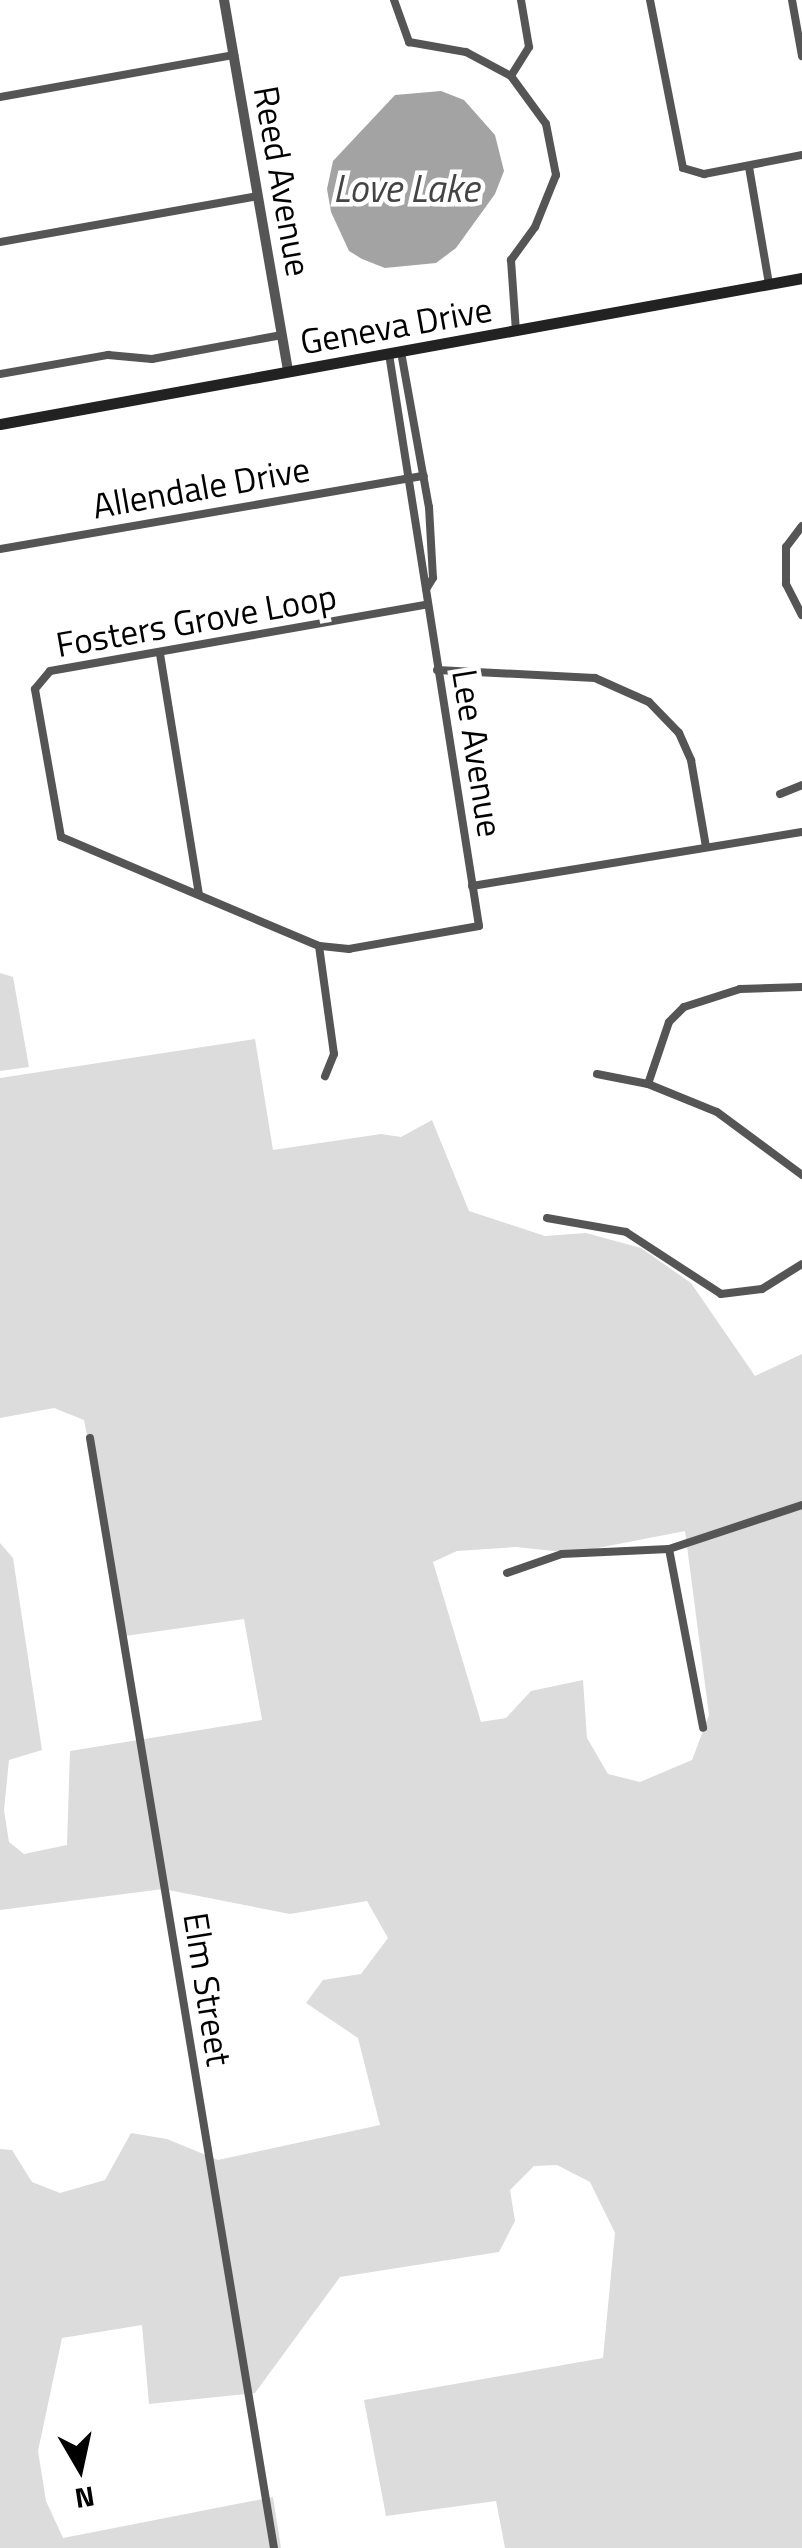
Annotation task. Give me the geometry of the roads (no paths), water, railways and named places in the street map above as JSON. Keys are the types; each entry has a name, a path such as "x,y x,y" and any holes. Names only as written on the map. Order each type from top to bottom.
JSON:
{"main road":[{"name":"Geneva Drive","path":"0,424 802,278"}],"street":[{"name":"Reed Avenue","path":"224,0 288,371"},
{"path":"394,0 408,42 466,52 511,76 546,124 556,175 535,227 512,260 516,332"},
{"path":"511,76 529,48 522,0"},
{"path":"650,0 683,168 704,174 802,155"},
{"path":"792,0 802,56"},
{"path":"0,96 234,54"},
{"path":"749,167 768,284"},
{"path":"0,242 258,196"},
{"path":"0,374 108,355 152,359 282,335"},
{"name":"Lee Avenue","path":"395,353 424,476 434,578 426,589"},
{"name":"Lee Avenue","path":"395,353 426,606 479,926"},
{"name":"Allendale Drive","path":"0,549 424,476"},
{"path":"802,526 786,547 786,584 802,616"},
{"name":"Fosters Grove Loop","path":"426,606 50,672 35,690 62,837 319,946 350,949 479,926"},
{"path":"160,654 198,894"},
{"path":"436,670 595,678 648,702 679,733 691,760 706,848"},
{"path":"780,794 802,785"},
{"path":"472,886 802,832"},
{"path":"319,946 334,1054 325,1076"},
{"path":"648,1084 669,1022 684,1007 740,989 802,986"},
{"path":"596,1074 648,1084 717,1112 802,1174"},
{"path":"547,1218 626,1232 721,1294 762,1289 802,1264"},
{"name":"Elm Street","path":"90,1438 274,2548"},
{"path":"507,1573 562,1554 669,1550 802,1506"},
{"path":"669,1550 704,1728"}],"water":[{"name":"Love Lake","path":"441,91 464,100 495,135 504,171 495,194 456,248 436,263 385,268 362,259 349,251 331,212 327,189 333,161 395,95"}]}
